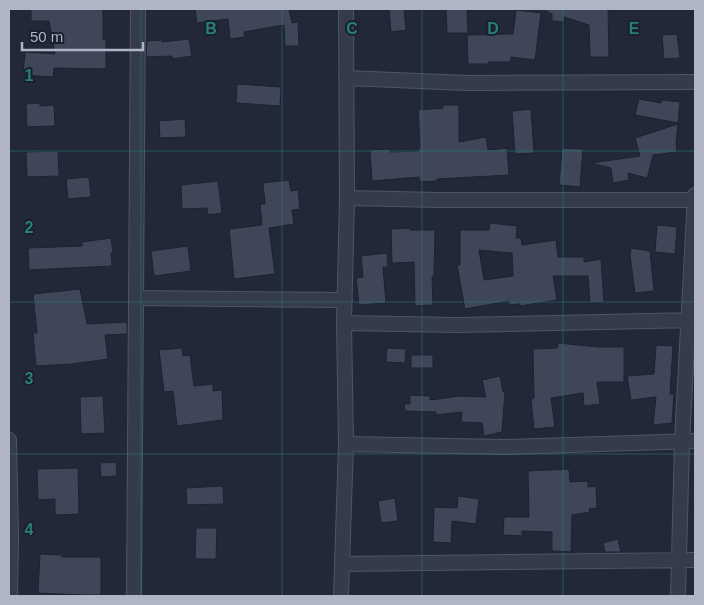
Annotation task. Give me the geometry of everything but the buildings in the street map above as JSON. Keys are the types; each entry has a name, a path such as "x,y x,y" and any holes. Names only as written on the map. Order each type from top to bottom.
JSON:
{"street":[{"path":"134,596 138,9"},
{"path":"341,596 346,444 344,323 347,198 346,9"},
{"path":"346,78 467,83 695,82"},
{"path":"678,596 678,560 689,441 695,195"},
{"path":"347,198 695,200"},
{"path":"136,298 345,300"},
{"path":"344,323 457,325 692,320"},
{"path":"9,440 10,596"},
{"path":"346,444 505,447 689,441"},
{"path":"342,564 695,560"}]}
